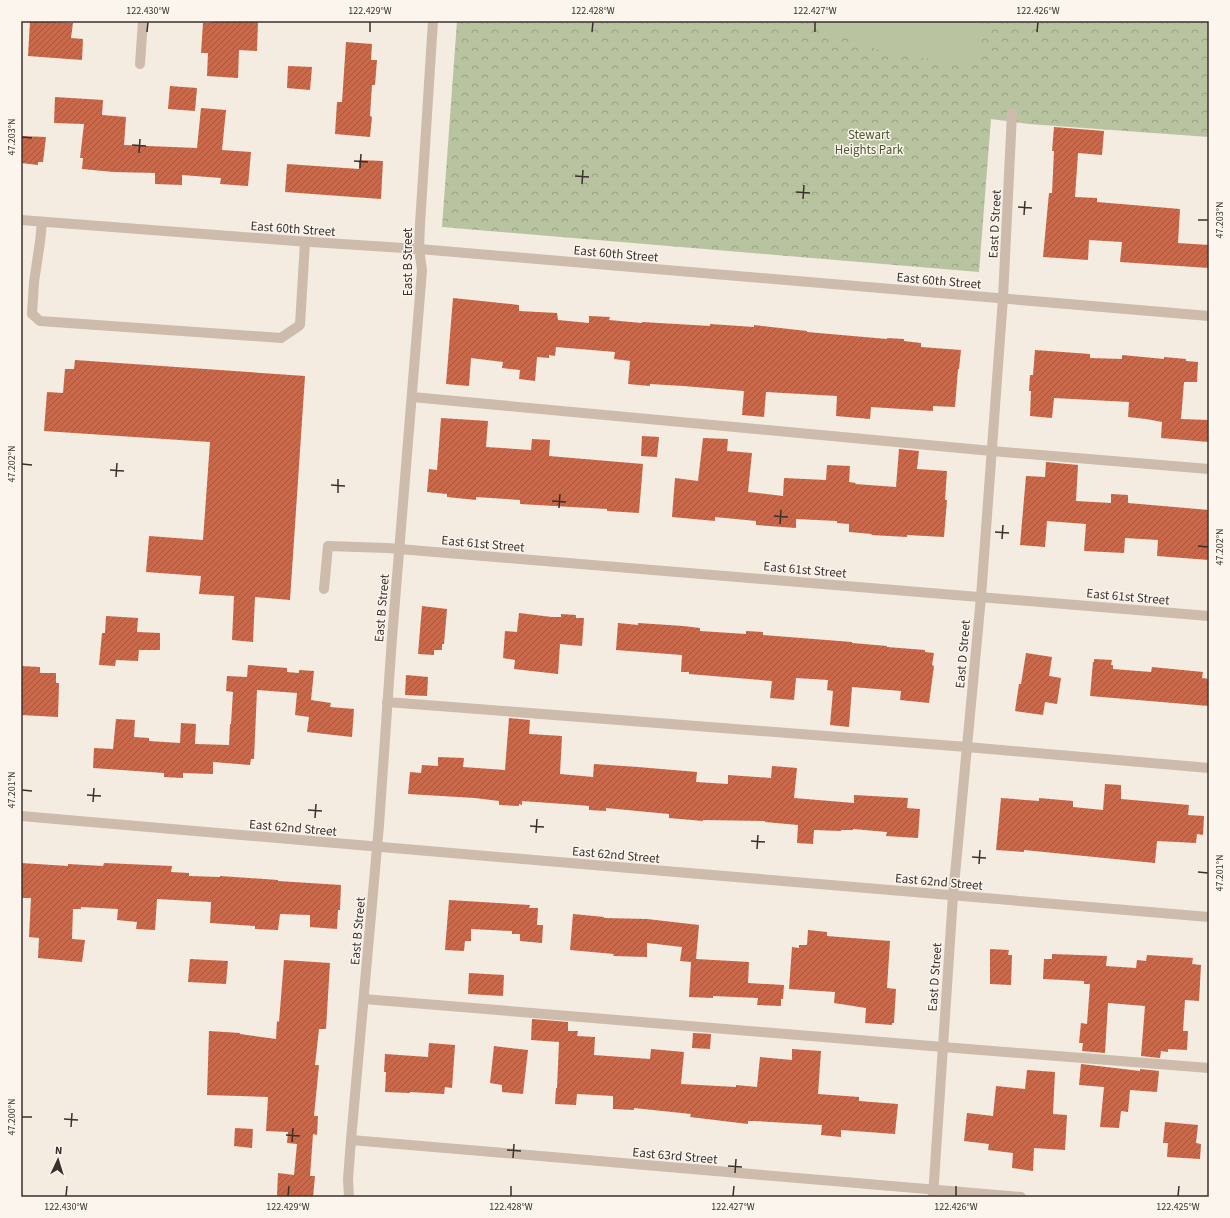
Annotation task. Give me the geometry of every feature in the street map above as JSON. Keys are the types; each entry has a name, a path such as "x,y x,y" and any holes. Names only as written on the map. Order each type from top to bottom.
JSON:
{"street":[{"path":"140,64 143,21"},
{"name":"East B Street","path":"349,1197 348,1179 351,1140 377,847 387,702 422,270 420,224 433,21"},
{"name":"East D Street","path":"933,1194 953,896 981,597 992,451 1003,298 1012,113"},
{"name":"East 60th Street","path":"21,220 420,250 1209,316"},
{"path":"42,222 34,282 32,314 40,321 281,338 300,325 305,242"},
{"path":"412,397 992,451 1209,469"},
{"name":"East 61st Street","path":"324,589 328,546 400,549 1209,616"},
{"path":"387,702 967,747 1209,768"},
{"name":"East 62nd Street","path":"21,816 1209,917"},
{"path":"364,999 1209,1068"},
{"name":"East 63rd Street","path":"351,1140 933,1194 1021,1197"}],"green space":[{"name":"Stewart Heights Park","path":"457,21 1209,21 1209,137 1029,124 991,119 979,272 442,227"},
{"path":"814,21 981,21 978,63 892,55 821,29"}],"building":[{"path":"30,21 73,23 71,38 83,39 82,60 28,56"},
{"path":"211,21 258,21 257,51 239,50 238,78 207,76 208,53 201,53 203,23 211,23"},
{"path":"346,42 372,44 371,60 377,60 375,85 372,85 370,116 372,117 370,137 335,134 337,102 342,102"},
{"path":"288,66 312,67 310,90 287,88"},
{"path":"170,86 197,88 195,111 168,109"},
{"path":"55,97 103,100 102,115 126,117 124,145 197,148 201,108 226,110 222,150 251,152 248,186 220,184 221,178 182,175 182,185 155,184 155,173 114,172 82,169 83,158 80,158 84,124 54,123"},
{"path":"1054,127 1104,131 1102,155 1078,153 1075,197 1097,198 1097,202 1180,209 1178,243 1209,245 1209,268 1120,262 1122,242 1089,240 1088,260 1043,257 1049,193 1052,193 1054,151 1052,151"},
{"path":"21,136 46,137 43,162 38,162 38,165 21,163"},
{"path":"359,160 383,161 381,199 285,192 287,164 359,169"},
{"path":"453,298 519,305 519,311 557,313 558,320 589,323 589,316 610,317 609,320 642,323 710,326 710,324 754,327 754,325 807,332 887,339 904,339 904,341 921,343 921,347 961,350 955,407 933,406 933,411 871,407 870,419 836,416 837,396 766,392 764,417 742,415 744,391 650,384 650,386 628,384 630,361 614,359 615,352 556,347 555,356 549,355 549,358 537,357 535,381 519,379 520,370 502,368 503,362 471,358 469,386 446,384"},
{"path":"1035,350 1090,354 1090,358 1122,359 1122,355 1164,359 1164,357 1186,359 1186,361 1198,362 1197,382 1184,382 1181,419 1209,420 1209,442 1161,438 1162,422 1128,417 1129,402 1054,398 1052,418 1030,416 1030,375 1033,375"},
{"path":"75,360 305,376 290,600 255,597 253,642 232,640 234,596 199,594 201,576 146,572 149,536 203,540 210,442 44,431 47,392 63,393 65,369 74,369"},
{"path":"441,418 488,421 486,447 531,450 532,439 550,440 549,456 643,464 639,513 607,511 607,509 520,504 520,500 476,497 476,500 447,497 447,494 427,492 429,469 437,470"},
{"path":"642,436 659,437 657,457 641,456"},
{"path":"703,438 728,439 727,451 752,453 748,492 783,496 784,478 826,480 827,465 850,466 849,482 856,483 855,484 896,487 899,449 919,451 917,469 947,471 945,500 947,500 944,537 907,535 907,537 849,532 849,524 837,523 837,521 796,519 796,528 756,525 756,521 715,517 715,521 672,517 675,478 698,481"},
{"path":"1046,462 1078,465 1076,501 1111,503 1111,494 1128,495 1128,503 1209,510 1209,560 1157,556 1158,540 1125,538 1124,553 1084,551 1086,524 1047,521 1045,547 1020,545 1026,476 1045,477"},
{"path":"422,606 447,609 444,644 442,644 442,650 434,650 434,655 418,654"},
{"path":"519,613 552,617 561,617 561,614 576,615 576,618 584,618 582,646 560,644 558,674 514,669 515,660 503,658 505,631 517,632"},
{"path":"106,616 138,618 137,632 160,633 160,650 139,650 138,661 116,660 115,666 99,665 102,633 105,633"},
{"path":"618,623 683,626 700,628 700,631 746,634 746,631 763,632 763,635 852,642 925,650 925,652 934,653 932,665 934,666 929,703 900,700 901,691 852,687 849,727 830,725 833,691 827,690 828,680 796,678 794,700 770,698 772,681 689,674 689,672 681,672 682,655 616,650"},
{"path":"1026,653 1052,657 1049,676 1061,678 1057,704 1045,702 1043,715 1015,711"},
{"path":"1094,659 1112,660 1111,665 1113,665 1113,669 1151,672 1152,667 1203,672 1202,678 1209,679 1209,706 1090,696"},
{"path":"248,665 287,668 287,672 299,673 299,670 314,671 311,700 331,703 330,707 354,709 352,737 307,732 309,717 295,715 297,693 257,690 254,759 251,759 250,765 213,762 213,774 183,773 183,778 164,777 164,773 93,768 94,748 113,749 116,719 135,720 134,737 149,738 149,741 180,743 181,723 196,724 195,744 229,745 233,692 226,691 227,676 247,677"},
{"path":"21,666 40,667 40,673 56,673 56,683 59,683 58,717 21,715"},
{"path":"406,675 428,677 427,696 405,695"},
{"path":"509,718 530,720 529,734 562,736 560,774 593,777 594,764 697,772 696,782 728,784 728,775 771,778 772,766 797,768 794,798 854,803 854,795 908,798 907,808 920,809 918,838 886,836 887,832 853,829 841,831 814,830 813,844 797,843 798,825 765,821 703,821 669,818 669,814 606,808 606,811 589,810 589,806 522,801 522,805 519,804 519,806 499,805 499,801 475,798 408,794 410,772 421,773 422,765 438,766 438,757 464,758 463,767 505,770"},
{"path":"1105,784 1121,785 1121,799 1189,805 1188,815 1204,816 1203,835 1197,834 1196,843 1157,841 1155,863 1024,850 1024,852 996,850 1001,798 1039,801 1039,798 1073,801 1073,807 1103,810"},
{"path":"21,863 68,866 68,864 103,866 104,863 172,866 171,872 189,873 189,876 220,876 341,885 340,910 338,910 337,929 310,927 310,915 280,914 278,930 255,929 255,926 210,923 211,902 157,899 155,930 136,929 137,922 117,920 118,909 81,907 81,909 73,909 72,939 85,940 82,962 38,958 39,938 29,937 31,898 21,898"},
{"path":"449,900 530,905 529,908 538,908 537,925 543,925 542,943 520,941 520,934 512,934 512,931 471,929 471,941 465,941 464,951 445,950"},
{"path":"573,914 604,918 647,919 699,925 696,959 749,962 748,983 784,985 781,1006 757,1005 758,998 713,996 713,998 689,997 691,962 680,961 682,947 647,943 647,957 613,956 614,954 570,950"},
{"path":"808,930 827,932 827,936 890,941 887,988 896,989 894,1023 892,1023 892,1025 865,1023 866,1008 834,1003 835,992 789,989 792,947 799,948 799,945 807,945"},
{"path":"990,949 1009,950 1008,955 1012,955 1011,985 990,984"},
{"path":"1052,954 1107,956 1106,966 1136,968 1137,960 1146,961 1147,955 1193,958 1192,964 1201,965 1199,1001 1185,1000 1183,1031 1188,1031 1187,1050 1168,1049 1168,1052 1161,1051 1160,1058 1141,1056 1145,1006 1108,1003 1105,1053 1082,1051 1083,1043 1079,1043 1081,1023 1087,1024 1090,984 1084,984 1084,981 1043,979 1044,959 1052,959"},
{"path":"190,959 228,961 226,984 188,982"},
{"path":"284,960 330,963 326,1029 319,1029 315,1065 319,1065 314,1116 318,1116 317,1135 313,1134 310,1176 315,1176 313,1197 277,1196 278,1173 294,1175 297,1144 287,1143 288,1132 266,1131 268,1097 207,1095 209,1031 240,1033 276,1039 277,1021 279,1022"},
{"path":"469,973 504,975 503,996 468,994"},
{"path":"532,1019 568,1022 568,1031 578,1031 577,1036 595,1037 594,1055 650,1059 651,1049 684,1052 681,1084 757,1087 760,1057 792,1060 792,1049 821,1051 818,1094 859,1097 859,1101 898,1104 895,1134 841,1130 841,1137 821,1135 822,1125 755,1121 748,1121 748,1124 690,1117 691,1114 634,1108 634,1110 613,1109 613,1096 577,1094 576,1105 555,1104 559,1042 531,1040"},
{"path":"693,1033 711,1034 710,1049 692,1048"},
{"path":"429,1043 455,1045 452,1088 445,1087 444,1094 385,1092 385,1054 428,1057"},
{"path":"494,1046 528,1050 523,1094 502,1092 502,1085 490,1083"},
{"path":"1081,1064 1140,1071 1140,1069 1159,1071 1157,1092 1130,1090 1128,1112 1121,1111 1119,1128 1100,1127 1104,1087 1079,1085"},
{"path":"1027,1070 1055,1072 1053,1114 1067,1115 1065,1150 1034,1148 1033,1171 1012,1168 1013,1153 988,1150 989,1144 964,1141 967,1113 993,1116 996,1086 1025,1089"},
{"path":"1165,1122 1198,1125 1196,1143 1201,1144 1200,1159 1167,1157 1168,1143 1163,1143"},
{"path":"235,1128 253,1129 252,1148 234,1146"}]}
